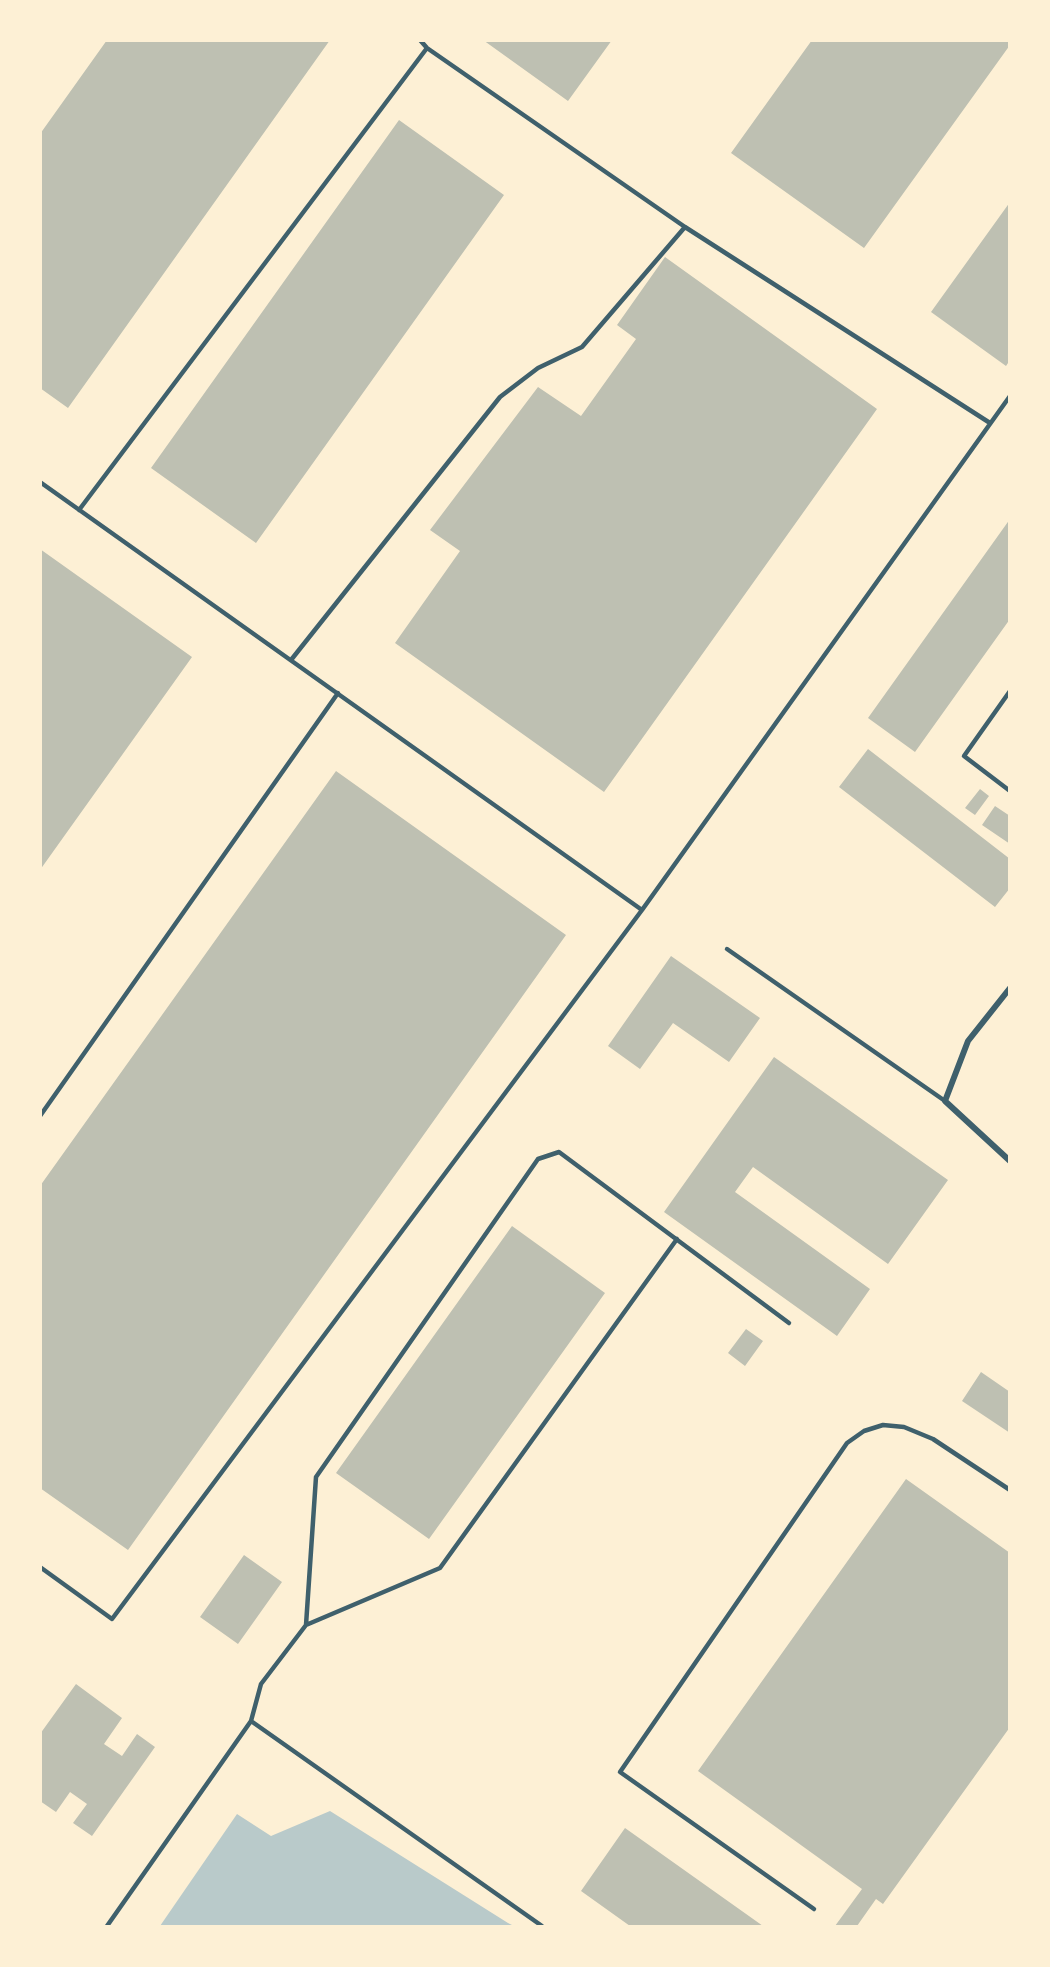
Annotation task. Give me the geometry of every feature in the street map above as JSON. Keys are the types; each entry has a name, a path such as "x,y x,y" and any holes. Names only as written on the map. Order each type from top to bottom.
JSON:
{"street":[{"path":"1010,988 968,1041 945,1101 1010,1161"}],"lane":[{"path":"420,40 427,48 685,227 990,423"},
{"path":"79,510 427,48"},
{"path":"291,660 500,397 538,368 582,347 685,227"},
{"path":"40,1567 112,1619 642,910 1010,396"},
{"path":"40,483 642,910"},
{"path":"1010,691 964,756 1010,791"},
{"path":"40,1116 338,693"},
{"path":"727,949 945,1101"},
{"path":"306,1625 316,1477 538,1159 559,1152 789,1323"},
{"path":"107,1926 251,1721 261,1684 306,1625 440,1568 677,1239"},
{"path":"814,1909 620,1772 840,1452 855,1437 864,1431 883,1425 904,1427 933,1439 1010,1491"},
{"path":"251,1721 542,1926"}],"shaded area":[{"path":"330,1811 514,1926 160,1926 237,1814 271,1836"}],"building":[{"path":"107,40 330,40 68,408 40,388 40,134"},
{"path":"483,40 612,40 568,101"},
{"path":"812,40 1010,40 1010,45 864,248 731,153"},
{"path":"399,120 504,195 256,543 151,468"},
{"path":"1010,202 1010,360 1006,366 931,312"},
{"path":"665,257 877,409 604,792 395,643 460,551 430,530 538,387 581,416 636,339 617,325"},
{"path":"1010,519 1010,619 915,752 868,718"},
{"path":"40,549 192,657 40,870"},
{"path":"868,749 1010,859 1010,888 995,907 839,787"},
{"path":"336,771 566,935 128,1550 40,1488 40,1186"},
{"path":"980,789 989,796 975,815 965,808"},
{"path":"995,806 1010,816 1010,844 982,825"},
{"path":"671,956 760,1018 729,1062 673,1023 640,1069 608,1046"},
{"path":"774,1057 948,1180 888,1264 753,1167 735,1192 870,1289 837,1336 664,1212"},
{"path":"512,1226 605,1293 429,1539 336,1473"},
{"path":"746,1329 763,1341 745,1366 728,1353"},
{"path":"981,1372 1010,1392 1010,1433 962,1401"},
{"path":"906,1479 1010,1553 1010,1727 883,1904 876,1899 857,1926 835,1926 862,1889 698,1771"},
{"path":"244,1555 282,1582 238,1644 200,1617"},
{"path":"76,1684 122,1718 104,1744 122,1756 137,1734 155,1747 92,1836 73,1823 87,1804 70,1792 56,1812 40,1801 40,1734"},
{"path":"625,1828 763,1926 630,1926 581,1891"}]}
